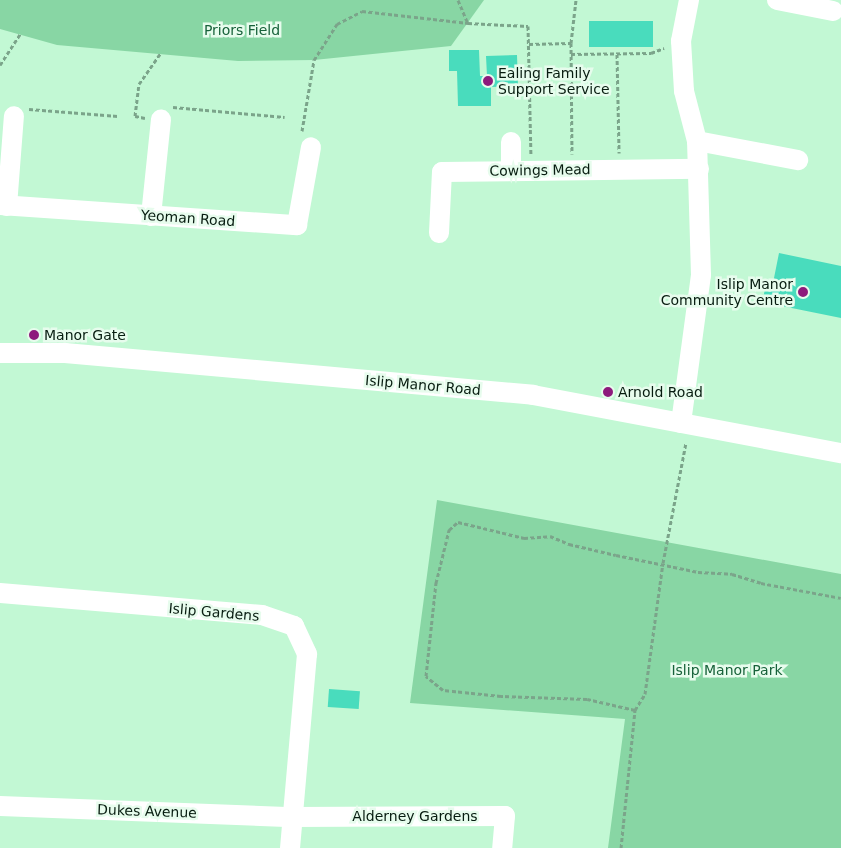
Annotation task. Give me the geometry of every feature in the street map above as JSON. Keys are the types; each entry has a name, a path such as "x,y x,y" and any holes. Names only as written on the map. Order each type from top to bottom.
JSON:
{"street":[{"path":"686,423 701,275 697,141 684,90 681,41 689,0"},
{"path":"777,0 833,11"},
{"path":"3,205 14,116"},
{"path":"151,216 161,120"},
{"path":"697,141 798,160"},
{"path":"511,142 512,171"},
{"name":"Yeoman Road","path":"3,205 297,225 311,146"},
{"name":"Cowings Mead","path":"439,233 442,172 699,168"},
{"name":"Islip Manor Road","path":"0,353 65,353 532,395 841,454"},
{"name":"Islip Gardens","path":"0,593 262,615 294,626 307,654 290,848"},
{"name":"Dukes Avenue","path":"0,806 293,817"},
{"name":"Alderney Gardens","path":"293,817 506,816 502,848"}],"path":[{"path":"458,0 468,23"},
{"path":"572,170 571,43 576,0"},
{"path":"311,146 300,143 314,60 337,24 362,11 468,23 528,26 532,170"},
{"path":"0,65 20,34"},
{"path":"571,54 651,53 681,41"},
{"path":"529,44 571,43"},
{"path":"160,54 139,84 135,116 161,120 163,106 285,116"},
{"path":"618,54 619,169"},
{"path":"14,116 30,109 118,116"},
{"path":"621,848 635,710 646,694 663,563 686,423"},
{"path":"635,710 587,699 501,696 443,690 426,676 436,583 449,530 458,522 524,538 550,536 569,544 698,572 732,574 761,583 841,598"}],"green space":[{"name":"Priors Field","path":"0,0 484,0 451,46 314,60 238,61 57,45 0,29"},
{"name":"Islip Manor Park","path":"437,500 841,574 841,848 608,848 625,719 410,703"}],"building":[{"path":"589,21 653,21 653,47 589,47"},
{"name":"Ealing Family Support Service","path":"449,50 479,50 480,76 487,76 486,56 517,55 518,86 491,87 491,106 458,106 457,71 449,71"},
{"name":"Islip Manor Community Centre","path":"779,253 841,266 841,318 762,302 767,281 773,283"},
{"path":"329,689 360,691 359,709 328,707"}],"place":[{"name":"Ealing Family Support Service","path":"488,81"},
{"name":"Islip Manor Community Centre","path":"803,292"},
{"name":"Manor Gate","path":"34,335"},
{"name":"Arnold Road","path":"608,392"}]}
